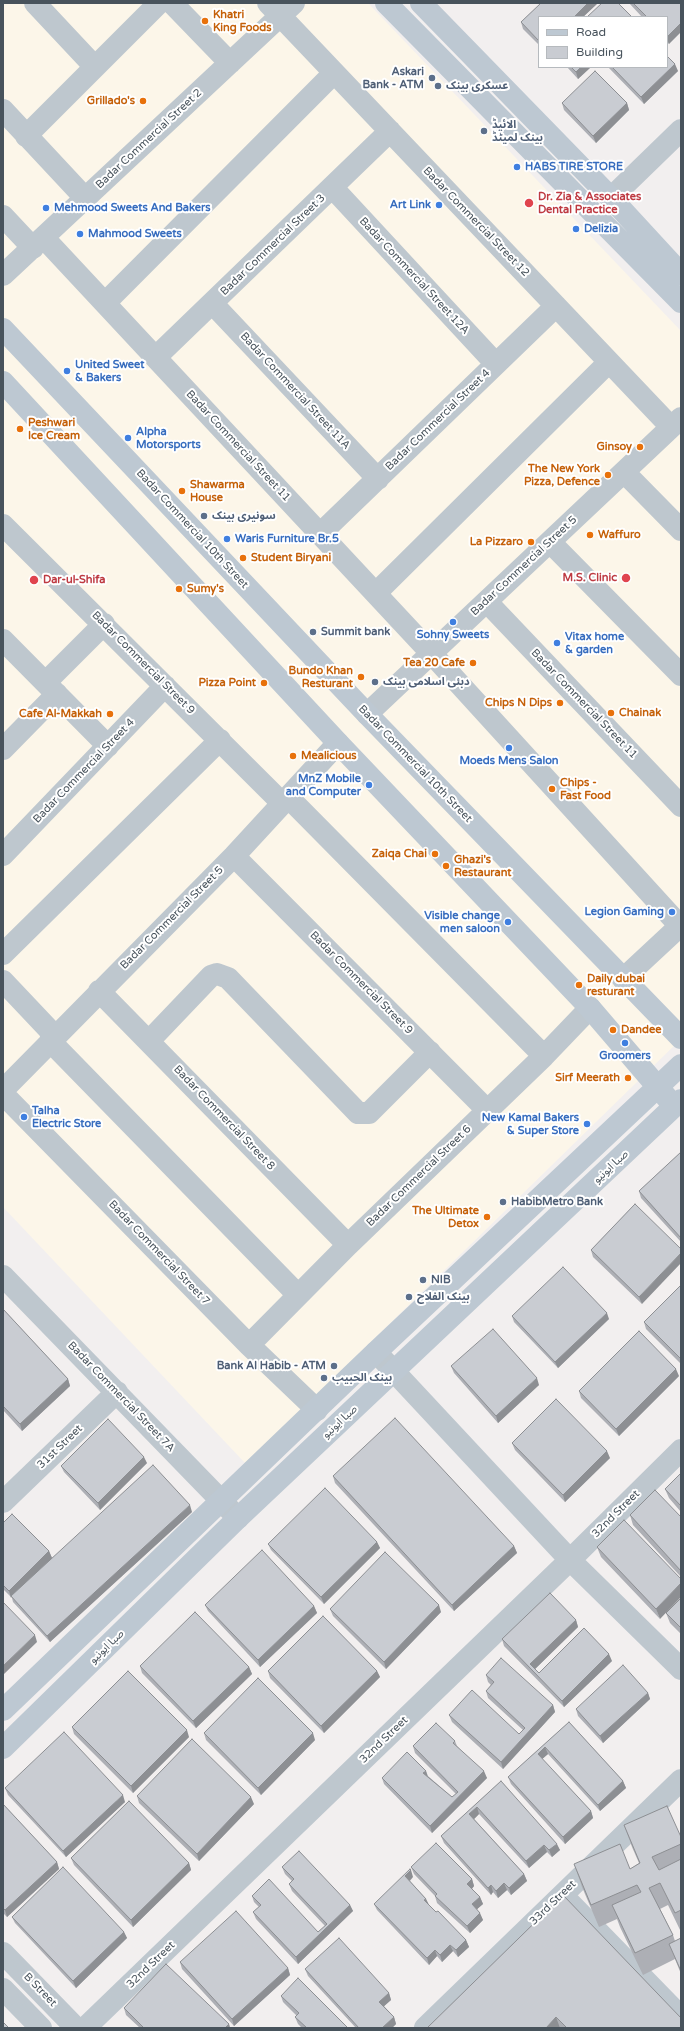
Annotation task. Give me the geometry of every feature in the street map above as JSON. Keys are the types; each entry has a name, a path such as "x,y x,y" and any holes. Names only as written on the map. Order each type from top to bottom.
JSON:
{"main road":[{"path":"386,3 681,302"},
{"path":"421,3 611,198 681,274"},
{"name":"Badar Commercial 10th Street","path":"3,329 367,714 681,1038"},
{"path":"3,382 338,743 590,1008 657,1086 678,1103"},
{"path":"3,1710 376,1352 681,1065"},
{"name":"صبا ایونیو","path":"3,1748 238,1518 678,1103"}],"street":[{"path":"35,3 96,67"},
{"path":"26,136 159,3"},
{"path":"172,3 230,63"},
{"name":"Badar Commercial Street 2","path":"3,275 230,63 281,7"},
{"name":"Badar Commercial Street 12","path":"281,7 334,72 609,362 678,423"},
{"path":"105,303 334,72"},
{"path":"3,110 86,199"},
{"path":"611,198 681,130"},
{"name":"Badar Commercial Street 3","path":"156,357 390,131"},
{"name":"Badar Commercial Street 12A","path":"332,187 496,364"},
{"name":"Badar Commercial Street 11","path":"3,216 39,243 105,303 376,593 680,925"},
{"name":"Badar Commercial Street 11A","path":"212,303 378,479"},
{"name":"Badar Commercial Street 4","path":"320,534 556,306"},
{"path":"376,593 609,362"},
{"name":"Badar Commercial Street 5","path":"367,714 678,423"},
{"path":"624,472 681,530"},
{"name":"Badar Commercial Street 9","path":"3,525 220,740 285,800 544,1056"},
{"path":"550,542 681,675"},
{"name":"Badar Commercial Street 11","path":"487,602 681,806"},
{"path":"5,743 104,624"},
{"path":"3,640 108,746"},
{"name":"Badar Commercial Street 4","path":"3,855 166,686"},
{"path":"3,954 220,740"},
{"name":"Badar Commercial Street 5","path":"3,1090 100,990 234,856 338,743"},
{"name":"Badar Commercial Street 9","path":"234,856 488,1111"},
{"path":"623,979 680,925"},
{"path":"149,1041 212,976 217,974 228,978 358,1113 369,1113 430,1052"},
{"path":"3,981 52,1039 298,1295"},
{"name":"Badar Commercial Street 8","path":"100,990 348,1245"},
{"name":"Badar Commercial Street 6","path":"249,1345 348,1245 544,1056 590,1008"},
{"name":"Badar Commercial Street 7","path":"3,1094 249,1345 317,1410"},
{"name":"Badar Commercial Street 7A","path":"3,1276 238,1518"},
{"path":"376,1352 570,1560 681,1669"},
{"name":"31st Street","path":"3,1502 117,1392"},
{"name":"32nd Street","path":"85,2028 570,1560 681,1450"},
{"name":"33rd Street","path":"425,2028 562,1894 677,1792"},
{"path":"562,1894 681,2017"},
{"name":"B Street","path":"3,1953 76,2028"},
{"path":"3,1989 41,2028"}],"shaded area":[{"path":"3,3 368,3 681,331 681,1039 246,1464 3,1207"}],"building":[{"path":"541,3 588,3 575,16 538,16 538,40 521,22"},
{"path":"602,3 618,3 631,16 588,16"},
{"path":"633,3 681,3 681,23 668,36 668,16 646,16"},
{"path":"668,57 675,64 641,97 613,68 668,68"},
{"path":"572,68 580,68 576,72"},
{"path":"595,71 627,103 593,136 562,103"},
{"path":"681,1152 681,1238 639,1191"},
{"path":"635,1204 681,1249 681,1253 639,1297 591,1250"},
{"path":"563,1267 607,1313 555,1362 512,1316"},
{"path":"681,1285 681,1359 644,1322"},
{"path":"3,1309 68,1379 20,1424 3,1406"},
{"path":"493,1329 537,1378 496,1416 451,1366"},
{"path":"639,1331 676,1369 616,1429 579,1391"},
{"path":"556,1399 607,1451 563,1495 512,1443"},
{"path":"395,1418 514,1546 452,1605 333,1476"},
{"path":"108,1419 144,1457 98,1503 61,1466"},
{"path":"153,1465 190,1505 47,1636 11,1596"},
{"path":"681,1473 681,1506 665,1489"},
{"path":"325,1488 377,1542 321,1597 268,1544"},
{"path":"655,1490 681,1517 681,1571 630,1515"},
{"path":"12,1514 49,1551 9,1591 3,1585 3,1523"},
{"path":"624,1520 681,1579 681,1583 656,1609 597,1547"},
{"path":"262,1550 314,1606 258,1660 205,1605"},
{"path":"385,1552 439,1605 384,1662 330,1609"},
{"path":"550,1593 576,1620 530,1664 539,1673 584,1628 609,1654 562,1701 502,1639"},
{"path":"681,1598 681,1628 666,1613"},
{"path":"3,1602 35,1635 3,1666"},
{"path":"195,1612 249,1667 193,1721 140,1666"},
{"path":"323,1616 377,1671 321,1726 268,1671"},
{"path":"501,1658 553,1705 501,1762 449,1715 472,1690 519,1734 525,1728 486,1691 494,1682 486,1675"},
{"path":"623,1665 648,1693 600,1736 576,1709"},
{"path":"128,1671 187,1730 131,1786 72,1727"},
{"path":"258,1678 313,1733 258,1788 204,1733"},
{"path":"569,1722 623,1781 598,1805 545,1747 538,1754 591,1811 563,1837 508,1777"},
{"path":"436,1723 455,1741 453,1743 484,1771 430,1826 382,1778 407,1752 426,1771 423,1773 452,1797 458,1792 413,1746"},
{"path":"64,1732 123,1795 63,1851 5,1788"},
{"path":"192,1739 251,1797 197,1854 137,1796"},
{"path":"501,1781 557,1844 549,1850 544,1845 526,1861 477,1807 469,1814 524,1874 509,1888 504,1883 496,1891 491,1885 488,1888 441,1836"},
{"path":"129,1801 189,1863 131,1920 71,1858"},
{"path":"3,1804 57,1862 5,1910 3,1908"},
{"path":"667,1806 681,1837 681,1844 652,1857 659,1870 681,1859 681,1910 675,1913 660,1883 649,1888 673,1935 635,1953 612,1905 641,1892 637,1885 591,1905 574,1864 620,1844 630,1869 640,1863 624,1825"},
{"path":"436,1843 472,1879 467,1884 480,1897 472,1904 480,1913 467,1926 435,1896 437,1894 411,1867"},
{"path":"299,1851 350,1905 296,1957 253,1912 261,1905 252,1896 269,1879 318,1932 327,1924 289,1884 294,1879 282,1867"},
{"path":"63,1867 124,1932 73,1981 12,1917"},
{"path":"410,1869 411,1870 405,1876 426,1899 424,1900 436,1912 438,1911 466,1940 456,1950 450,1945 440,1955 435,1950 427,1958 374,1904"},
{"path":"563,1895 681,2018 681,2028 567,2028 556,2017 546,2028 427,2028"},
{"path":"236,1911 288,1968 232,2019 180,1962"},
{"path":"339,1938 389,1993 379,2002 394,2017 382,2028 359,2028 305,1969"},
{"path":"681,1938 681,1971 669,1944"},
{"path":"166,1964 229,2024 225,2028 144,2028 124,2008"},
{"path":"298,1978 348,2028 307,2028 295,2017 299,2013 281,1996"},
{"path":"3,2022 9,2028 3,2028"}],"place":[{"name":"Khatri King Foods","path":"205,21"},
{"name":"Askari Bank - ATM","path":"432,78"},
{"name":"عسکری بینک","path":"438,86"},
{"name":"Grillado's","path":"143,101"},
{"name":"الائیڈ بینک لمیٹڈ","path":"484,131"},
{"name":"HABS TIRE STORE","path":"517,167"},
{"name":"Dr. Zia & Associates Dental Practice","path":"529,203"},
{"name":"Art Link","path":"439,205"},
{"name":"Mehmood Sweets And Bakers","path":"46,208"},
{"name":"Delizia","path":"576,229"},
{"name":"Mahmood Sweets","path":"80,234"},
{"name":"United Sweet & Bakers","path":"67,371"},
{"name":"Peshwari Ice Cream","path":"20,429"},
{"name":"Alpha Motorsports","path":"128,438"},
{"name":"Ginsoy","path":"640,447"},
{"name":"The New York Pizza, Defence","path":"608,475"},
{"name":"Shawarma House","path":"182,491"},
{"name":"سونیری بینک","path":"204,516"},
{"name":"Waffuro","path":"590,535"},
{"name":"Waris Furniture Br.5","path":"227,539"},
{"name":"La Pizzaro","path":"531,542"},
{"name":"Student Biryani","path":"243,558"},
{"name":"M.S. Clinic","path":"626,578"},
{"name":"Dar-ul-Shifa","path":"34,580"},
{"name":"Sumy's","path":"179,589"},
{"name":"Sohny Sweets","path":"453,622"},
{"name":"Summit bank","path":"313,632"},
{"name":"Vitax home & garden","path":"557,643"},
{"name":"Tea 20 Cafe","path":"473,663"},
{"name":"Bundo Khan Resturant","path":"361,677"},
{"name":"دبئی اسلامی بینک","path":"375,682"},
{"name":"Pizza Point","path":"264,683"},
{"name":"Chips N Dips","path":"560,703"},
{"name":"Chainak","path":"611,713"},
{"name":"Cafe Al-Makkah","path":"110,714"},
{"name":"Moeds Mens Salon","path":"509,748"},
{"name":"Mealicious","path":"293,756"},
{"name":"MnZ Mobile and Computer","path":"369,785"},
{"name":"Chips - Fast Food","path":"552,789"},
{"name":"Zaiqa Chai","path":"435,854"},
{"name":"Ghazi's Restaurant","path":"446,866"},
{"name":"Legion Gaming","path":"672,912"},
{"name":"Visible change men saloon","path":"508,922"},
{"name":"Daily dubai resturant","path":"579,985"},
{"name":"Dandee","path":"613,1030"},
{"name":"Groomers","path":"625,1043"},
{"name":"Sirf Meerath","path":"628,1078"},
{"name":"Talha Electric Store","path":"24,1117"},
{"name":"New Kamal Bakers & Super Store","path":"587,1124"},
{"name":"HabibMetro Bank","path":"503,1202"},
{"name":"The Ultimate Detox","path":"487,1217"},
{"name":"NIB","path":"423,1280"},
{"name":"بینک الفلاح","path":"409,1297"},
{"name":"Bank Al Habib - ATM","path":"334,1366"},
{"name":"بينک الحبيب","path":"324,1378"}]}
